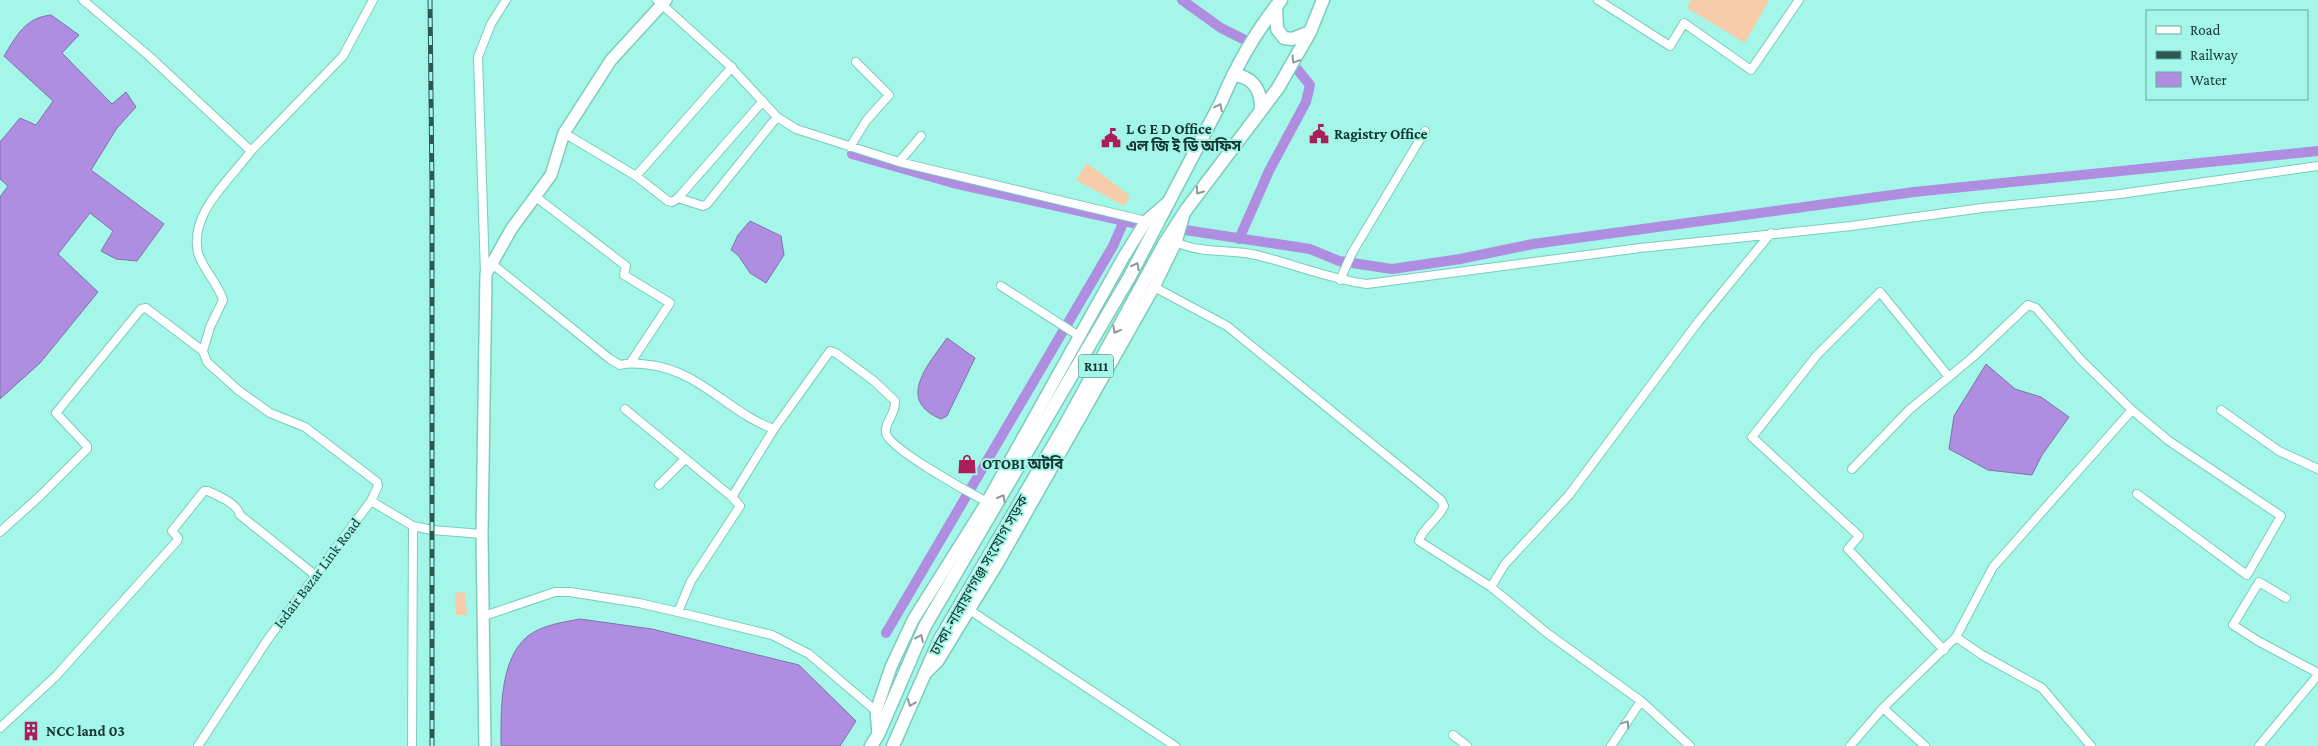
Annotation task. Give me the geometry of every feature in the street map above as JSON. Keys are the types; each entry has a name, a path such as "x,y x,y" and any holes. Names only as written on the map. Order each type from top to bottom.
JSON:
{"main road":[{"name":"ঢাকা-নারায়ণগঞ্জ সংযোগ সড়ক","path":"893,746 923,676 952,618 1064,427 1166,241 1186,210 1261,108 1278,88 1310,32 1323,0"},
{"name":"ঢাকা-নারায়ণগঞ্জ সংযোগ সড়ক","path":"874,741 925,626 1092,344 1172,199 1221,102 1232,75 1279,3"},
{"path":"1279,3 1277,29 1284,38 1292,40 1310,32"},
{"path":"1232,75 1244,77 1255,85 1261,98 1261,108"}],"street":[{"path":"83,0 149,56 252,151"},
{"path":"203,351 210,327 223,300 218,286 199,255 199,224 222,188 252,151 344,56 373,0"},
{"path":"485,746 482,534 485,278 478,57 491,24 506,0"},
{"path":"1598,0 1670,46 1684,24 1751,70 1798,0"},
{"path":"485,278 491,263 512,228 551,175 564,134 611,60 661,1 732,67 777,117 796,129 899,162 1146,221"},
{"path":"850,147 866,121 889,95 856,62"},
{"path":"636,176 732,67"},
{"path":"564,134 636,176 668,201 672,202 678,198 763,102"},
{"path":"678,198 703,206 707,204 777,117"},
{"path":"1341,279 1352,253 1425,131"},
{"path":"899,162 921,136"},
{"path":"1176,242 1187,247 1254,254 1341,279 1368,284 1404,281 1640,248 1851,226 1982,208 2120,194 2318,166"},
{"path":"536,197 626,266 624,276 670,303 631,362"},
{"path":"874,741 876,711 891,667 913,620 1076,334 1146,221 1172,199"},
{"path":"923,676 938,661 968,608 998,563 1154,287 1176,242 1186,210"},
{"path":"1491,587 1506,564 1569,495 1698,322 1771,233"},
{"path":"491,263 620,365 631,362 669,368 697,381 754,422 774,429"},
{"path":"1001,286 1076,334"},
{"path":"1154,287 1227,326 1441,500 1444,506 1442,512 1421,535 1419,541 1491,587 1547,633 1641,701 1690,746"},
{"path":"1944,650 1848,549 1859,536 1752,437 1817,355 1880,292 1949,377"},
{"path":"1852,469 1909,410 1949,377 2028,305 2036,308 2081,360 2132,410 2169,441 2281,516 2247,575 2137,494"},
{"path":"0,532 40,496 87,449 87,446 56,413 141,309 146,308 203,351 207,362 238,390 270,413 305,427 376,482 378,486 371,501 413,526 432,530 482,534"},
{"path":"732,497 774,429 830,351 836,353 874,381 895,401 896,410 885,428 886,436 892,442 925,466 982,499"},
{"path":"625,409 739,504 739,509 718,537 691,581 678,612"},
{"path":"1850,746 1883,708 1956,637 1993,567 2132,410"},
{"path":"2221,410 2279,451 2318,469"},
{"path":"658,485 684,459"},
{"path":"0,728 56,676 177,541 178,538 172,530 204,491 229,502 239,510 240,515 315,575"},
{"name":"Isdair Bazar Link Road","path":"198,746 268,638 371,501"},
{"path":"412,746 413,526"},
{"path":"2260,746 2318,674 2233,625 2258,582 2286,598"},
{"path":"484,616 555,592 570,592 639,603 678,612 772,636 809,654 876,711"},
{"path":"968,608 1165,744 1175,746"},
{"path":"1956,637 1982,655 2042,688 2091,746"},
{"path":"1611,746 1641,701"},
{"path":"1883,708 1925,746"},
{"path":"1452,735 1467,746"}],"shaded area":[{"path":"1691,0 1769,0 1745,43 1687,8"},
{"path":"1087,163 1130,196 1124,206 1076,180"},
{"path":"465,592 467,615 456,615 455,593"}],"water":[{"path":"51,15 79,35 62,53 112,104 126,92 136,107 117,128 91,170 164,224 137,261 116,259 101,251 113,231 90,213 58,254 98,292 40,363 0,399 0,197 8,186 0,179 0,142 20,118 36,125 53,101 4,56 28,24"},
{"path":"750,221 781,236 784,255 766,283 750,273 738,255 731,250 738,235"},
{"path":"947,338 975,358 947,416 941,419 927,411 920,402 918,392 925,370"},
{"path":"1986,364 2015,389 2041,397 2069,417 2042,455 2032,475 1988,470 1949,449 1954,416"},
{"path":"580,619 652,629 799,665 856,721 840,746 501,746 504,687 512,658 519,646 528,636 540,629 553,624"}],"waterway":[{"path":"1182,0 1221,28 1243,39"},
{"path":"1239,239 1269,171 1306,102 1310,85 1297,69"},
{"path":"1185,230 1310,249 1339,261 1392,269 1460,259 1533,244 1914,192 2318,151"},
{"path":"852,154 953,183 1138,224"},
{"path":"886,633 1113,246 1124,221"}],"railway":[{"path":"430,0 432,746"}],"place":[{"name":"Ragistry Office","path":"1319,134"},
{"name":"L G E D Office এল জি ই ডি অফিস","path":"1111,138"},
{"name":"OTOBI অটবি","path":"967,464"},
{"name":"NCC land 03","path":"31,731"}]}
